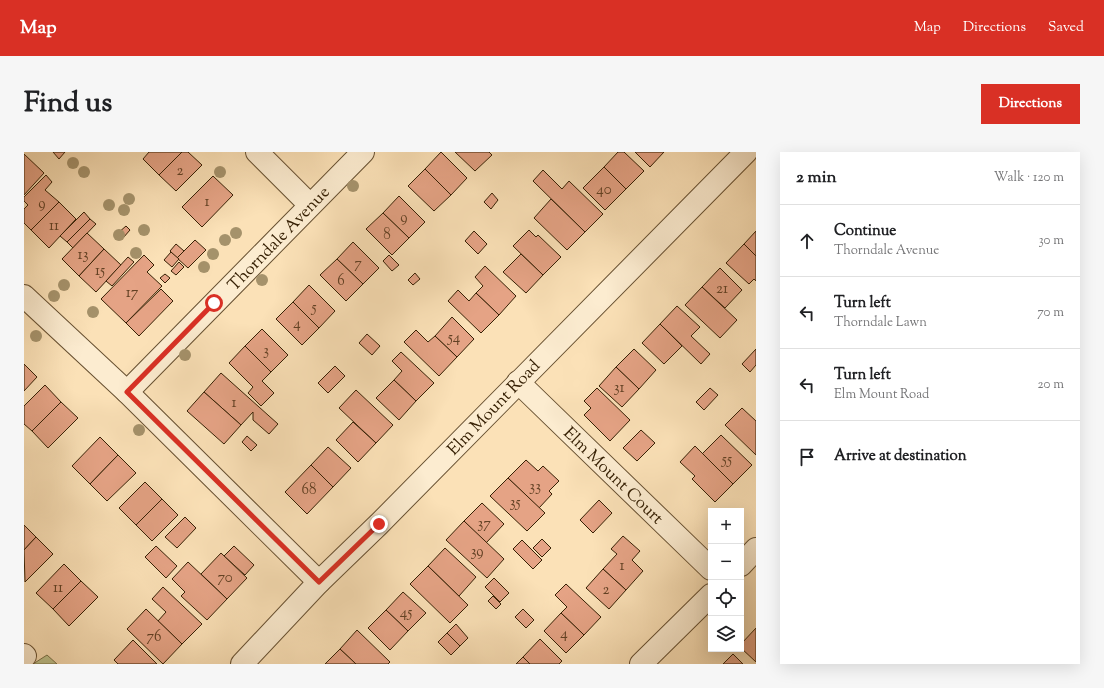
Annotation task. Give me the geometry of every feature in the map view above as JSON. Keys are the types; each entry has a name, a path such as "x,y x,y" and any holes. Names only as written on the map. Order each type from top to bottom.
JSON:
{"street":[{"path":"257,152 310,205"},
{"name":"Thorndale Avenue","path":"127,392 363,152"},
{"name":"Elm Mount Road","path":"242,664 319,582 379,524 746,152"},
{"path":"24,296 127,392 319,582"},
{"name":"Elm Mount Court","path":"518,382 708,566"},
{"path":"744,562 756,549"},
{"path":"641,664 708,598"}],"green space":[{"path":"47,655 57,664 33,664"}],"building":[{"path":"53,152 65,152 59,159"},
{"path":"149,152 182,152 159,175 143,159"},
{"path":"182,152 188,152 202,165 176,191 159,175"},
{"path":"441,152 467,178 451,195 425,169"},
{"path":"455,152 489,152 492,155 475,171"},
{"path":"618,152 624,152 644,171 626,189 604,167"},
{"path":"635,152 664,152 650,167"},
{"path":"24,154 44,173 24,195"},
{"path":"604,167 626,189 605,210 583,188"},
{"path":"425,169 451,195 434,211 408,186"},
{"path":"543,170 562,189 569,181 603,214 585,232 533,181"},
{"path":"46,175 52,182 45,190 59,202 31,230 24,223 24,209 28,205 24,201 24,197"},
{"path":"213,176 233,195 202,227 182,207"},
{"path":"492,193 498,200 491,209 484,202"},
{"path":"399,196 425,222 409,238 383,213"},
{"path":"551,199 585,232 567,250 534,218"},
{"path":"59,202 76,219 49,248 31,230"},
{"path":"84,212 90,219 67,242 60,236"},
{"path":"383,213 409,238 392,255 366,229"},
{"path":"90,219 96,224 73,248 67,242"},
{"path":"126,226 130,230 123,238 118,233"},
{"path":"529,230 536,237 538,235 561,257 543,275 513,246"},
{"path":"474,231 487,244 478,254 465,241"},
{"path":"756,231 756,256 744,244"},
{"path":"87,233 104,249 79,276 62,259"},
{"path":"195,240 206,250 188,268 177,258"},
{"path":"353,242 379,268 363,284 337,259"},
{"path":"176,244 184,251 177,258 170,251"},
{"path":"744,244 756,256 756,281 754,279 749,284 726,263"},
{"path":"104,249 121,265 96,292 79,276"},
{"path":"171,252 179,259 172,267 164,260"},
{"path":"521,254 543,275 526,293 503,272"},
{"path":"144,255 154,265 147,272 162,286 126,323 101,299"},
{"path":"389,255 399,265 392,271 383,261"},
{"path":"128,257 134,262 112,286 106,281"},
{"path":"337,259 363,284 346,301 320,275"},
{"path":"179,262 184,267 176,275 171,271"},
{"path":"485,266 516,296 499,315 476,293 483,286 475,277"},
{"path":"720,268 742,290 725,308 702,287"},
{"path":"415,273 420,279 413,285 408,280"},
{"path":"165,274 170,278 165,283 160,278"},
{"path":"309,285 335,311 319,328 293,302"},
{"path":"702,287 737,320 720,338 685,305"},
{"path":"161,289 173,301 139,336 126,323"},
{"path":"458,290 469,301 476,293 499,315 481,333 448,301"},
{"path":"293,302 319,328 302,345 276,319"},
{"path":"677,306 700,327 691,336 710,354 701,364 660,324"},
{"path":"452,317 474,339 457,357 435,336"},
{"path":"660,324 682,346 664,364 642,343"},
{"path":"262,329 288,355 271,372 245,346"},
{"path":"416,330 428,342 435,336 457,357 439,376 404,342"},
{"path":"367,334 380,346 372,355 359,343"},
{"path":"245,346 271,372 262,381 274,393 261,406 248,393 253,387 229,363"},
{"path":"634,349 656,370 639,389 616,367"},
{"path":"756,349 756,365 750,372 742,364"},
{"path":"401,352 434,383 416,401 394,380 402,371 392,361"},
{"path":"24,364 37,377 24,391"},
{"path":"335,366 345,376 328,393 318,383"},
{"path":"616,367 639,389 622,407 599,386"},
{"path":"221,373 278,424 269,434 253,420 253,412 241,425 204,392"},
{"path":"394,380 416,401 399,420 376,398"},
{"path":"45,385 61,402 32,431 24,424 24,406"},
{"path":"597,388 630,420 610,441 584,415 591,408 584,401"},
{"path":"710,388 718,395 704,410 696,402"},
{"path":"356,390 393,425 376,443 339,408"},
{"path":"204,392 241,425 224,444 187,411"},
{"path":"61,402 78,418 48,448 32,431"},
{"path":"742,408 756,421 756,455 725,425"},
{"path":"353,422 376,443 358,462 336,440"},
{"path":"641,430 655,443 637,461 623,448"},
{"path":"721,435 752,465 733,484 702,454"},
{"path":"247,436 257,445 251,451 242,442"},
{"path":"100,437 118,455 90,484 72,466"},
{"path":"695,446 733,484 715,502 692,479 695,476 680,462"},
{"path":"328,447 351,468 333,487 311,465"},
{"path":"118,455 136,473 107,501 90,484"},
{"path":"526,460 538,471 543,466 559,481 549,491 552,494 539,508 508,478"},
{"path":"311,465 333,487 307,514 285,492"},
{"path":"508,478 545,513 527,531 490,496"},
{"path":"145,482 162,499 136,525 119,508"},
{"path":"162,499 178,515 152,541 136,525"},
{"path":"599,500 612,513 593,533 580,520"},
{"path":"482,503 504,524 486,543 464,521"},
{"path":"185,517 196,528 177,548 165,537"},
{"path":"464,521 504,559 487,578 446,540"},
{"path":"24,525 36,537 24,550"},
{"path":"623,536 640,551 632,560 643,571 626,590 603,569 617,554 611,549"},
{"path":"36,537 53,554 25,582 24,550"},
{"path":"542,539 551,548 542,557 533,548"},
{"path":"522,540 542,560 533,569 513,549"},
{"path":"156,546 177,566 166,578 145,557"},
{"path":"234,546 254,565 245,575 224,556"},
{"path":"445,548 476,577 459,596 428,566"},
{"path":"221,553 247,578 227,599 201,574"},
{"path":"188,562 227,599 207,620 181,596 185,592 172,579"},
{"path":"64,564 81,581 53,609 36,593"},
{"path":"428,566 468,605 450,623 410,584"},
{"path":"603,569 626,590 609,609 586,588"},
{"path":"494,578 509,593 500,602 485,587"},
{"path":"81,581 98,597 69,626 53,609"},
{"path":"566,584 601,617 584,635 561,613 567,607 555,595"},
{"path":"163,587 202,624 182,644 158,621 166,612 152,599"},
{"path":"403,592 426,613 408,631 386,610"},
{"path":"493,596 501,604 496,609 488,601"},
{"path":"146,609 182,644 163,664 127,629"},
{"path":"523,609 534,620 526,628 515,617"},
{"path":"386,610 408,631 390,650 368,628"},
{"path":"561,613 584,635 566,653 544,631"},
{"path":"456,624 468,638 460,646 447,633"},
{"path":"756,628 756,662 744,651 744,641"},
{"path":"357,630 390,662 388,664 356,664 340,649"},
{"path":"447,633 460,646 451,655 438,642"},
{"path":"540,639 562,661 559,664 530,664 523,657"},
{"path":"133,640 157,664 118,664 114,660"},
{"path":"340,649 356,664 325,664"},
{"path":"733,654 743,664 723,664"},
{"path":"523,657 530,664 516,664"}],"route":[{"path":"214,303 127,392 319,582 379,524"}]}
